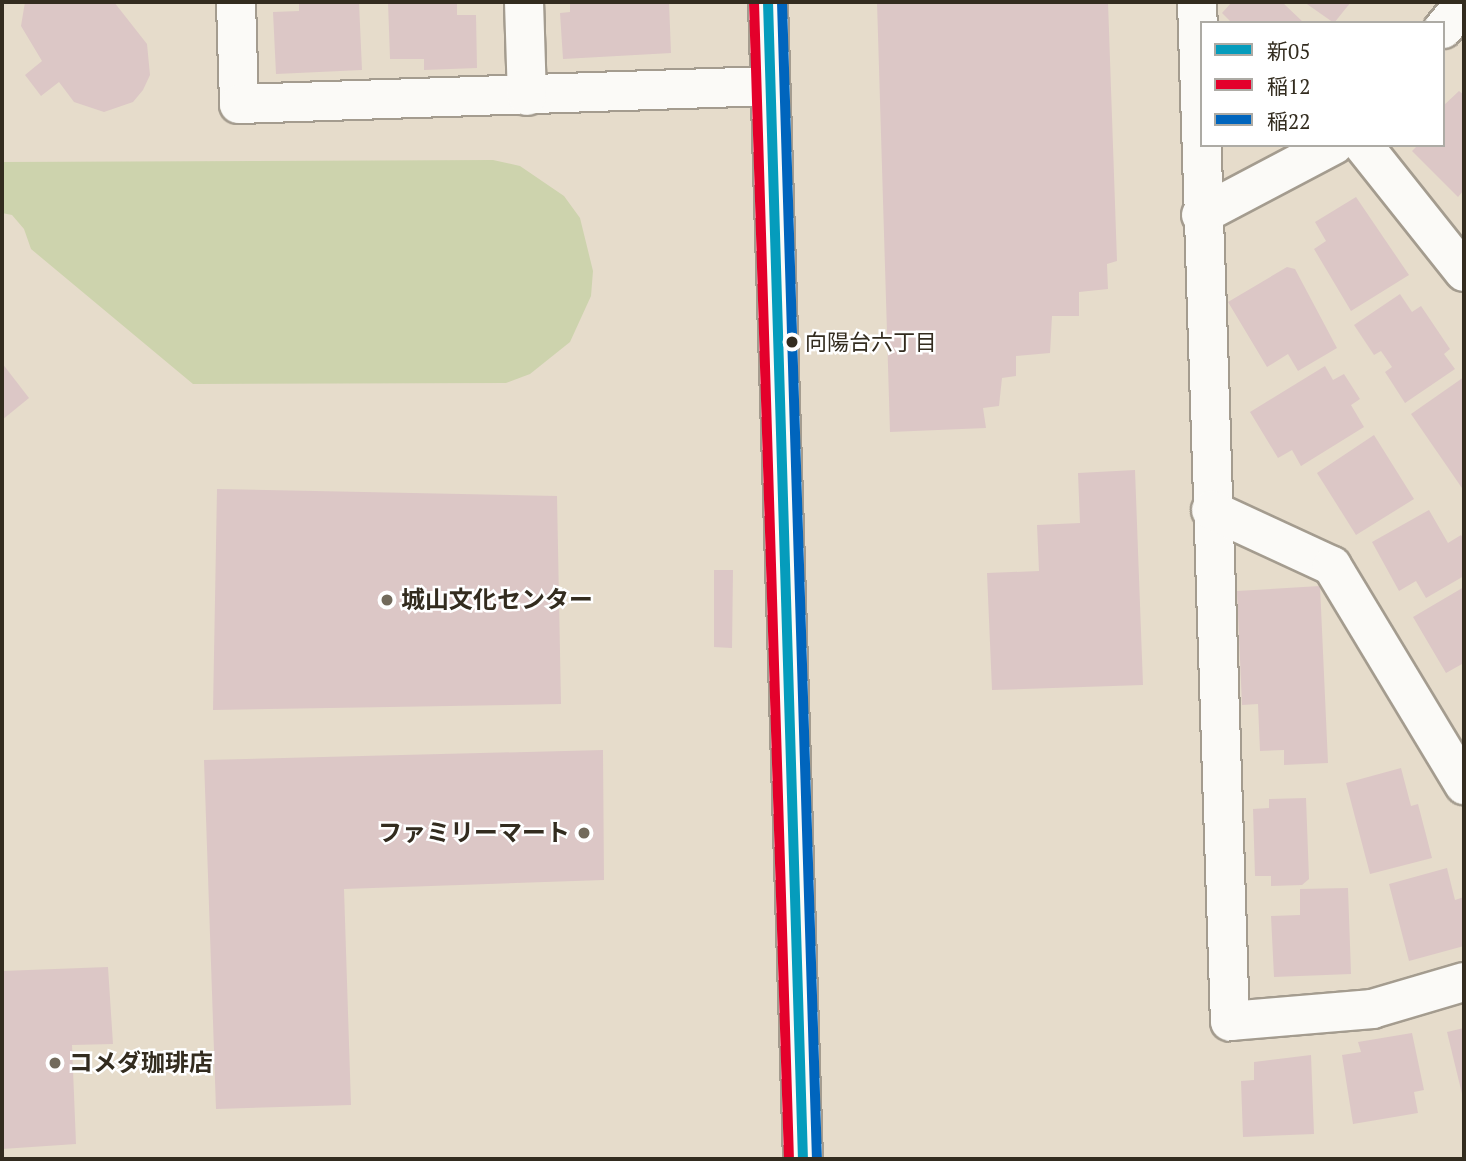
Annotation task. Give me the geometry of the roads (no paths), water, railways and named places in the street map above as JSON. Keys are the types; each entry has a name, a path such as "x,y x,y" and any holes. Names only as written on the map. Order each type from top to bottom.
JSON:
{"street":[{"path":"236,2 239,104 770,86"},
{"path":"524,2 527,96"},
{"path":"768,2 803,1159"},
{"path":"1197,2 1201,215 1230,1021 1372,1009 1464,982"},
{"path":"1445,27 1464,4"},
{"path":"1201,215 1330,147"},
{"path":"1365,147 1464,272"},
{"path":"1211,510 1332,566 1464,785"}],"place":[{"name":"向陽台六丁目","path":"792,342"},
{"name":"城山文化センター","path":"387,600"},
{"name":"ファミリーマート","path":"584,833"},
{"name":"コメダ珈琲店","path":"55,1063"}]}
